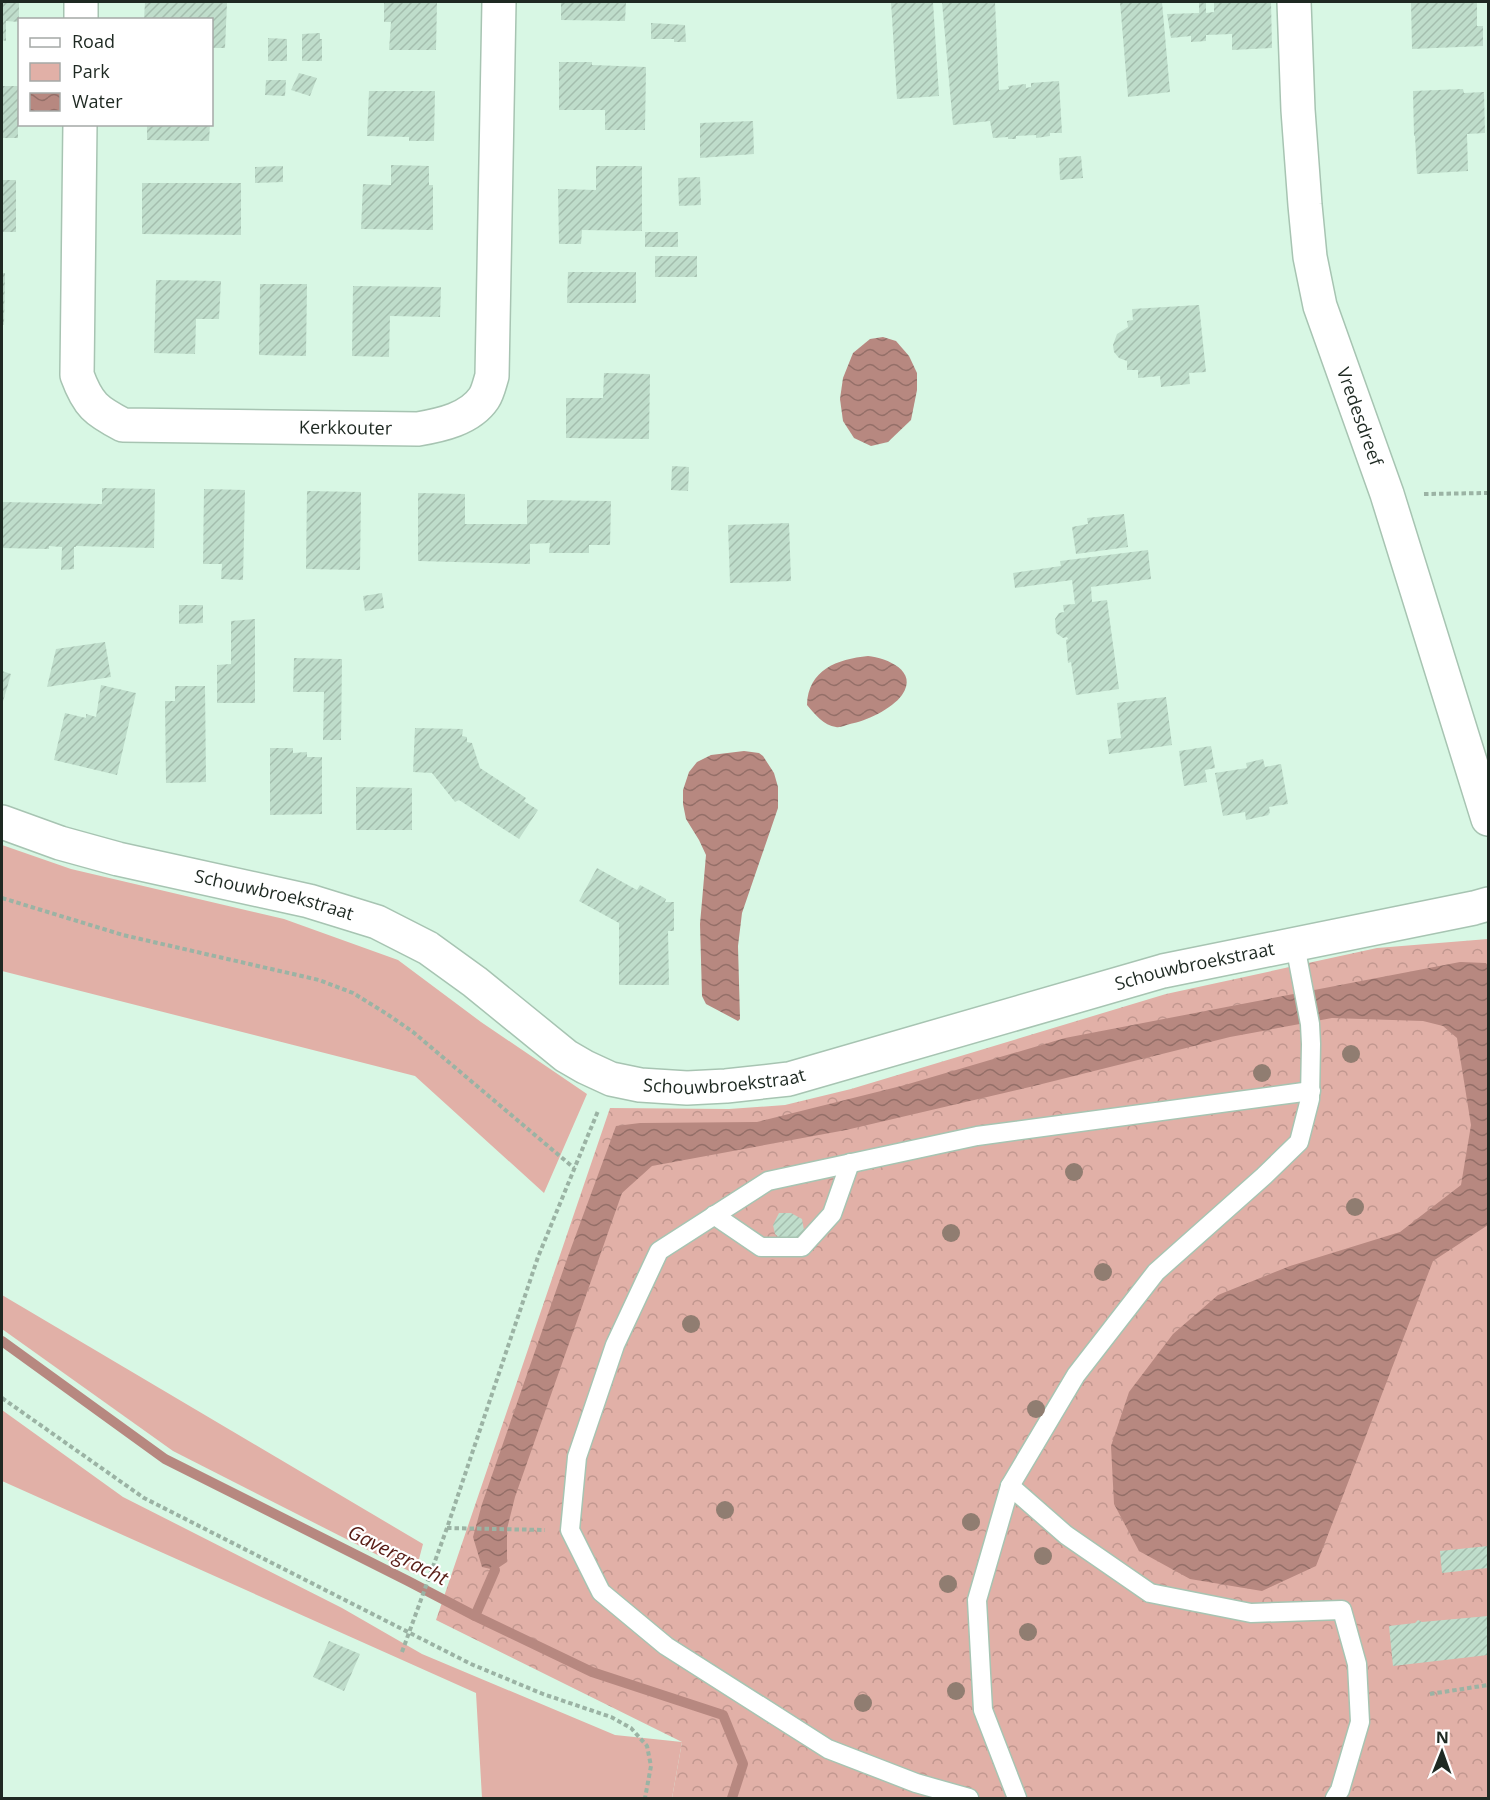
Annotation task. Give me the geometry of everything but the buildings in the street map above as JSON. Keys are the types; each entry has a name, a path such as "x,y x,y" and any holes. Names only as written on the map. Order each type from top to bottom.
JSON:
{"street":[{"path":"81,2 81,18"},
{"name":"Kerkkouter","path":"80,126 76,375 85,397 101,414 123,425 418,429 440,426 466,415 485,398 492,376 499,2"},
{"name":"Vredesdreef","path":"1294,2 1298,110 1310,257 1320,306 1387,494 1488,819"},
{"name":"Schouwbroekstraat","path":"2,822 60,843 118,859 309,901 377,922 428,948 475,982 566,1056 585,1067 611,1079 640,1085 687,1088 789,1079 1163,971 1488,904"}],"lane":[{"path":"1017,1798 983,1710 976,1600 1010,1486 1076,1375 1156,1272 1299,1142 1311,1091 1310,1024 1295,945"},
{"path":"969,1798 916,1784 828,1749 666,1646 601,1592 570,1530 577,1457 615,1345 659,1251 768,1181 977,1136 1311,1091"},
{"path":"714,1215 761,1247 802,1248 832,1214 850,1163"},
{"path":"1010,1486 1066,1535 1150,1593 1251,1613 1342,1610 1357,1664 1360,1722 1340,1790 1335,1798"}],"path":[{"path":"1387,494 1488,493"},
{"path":"2,898 123,935 319,980 353,993 413,1032 574,1168"},
{"path":"402,1652 447,1528 538,1257 611,1079"},
{"path":"2,1398 144,1498 471,1665 543,1694 611,1717 632,1728 647,1746 651,1766 645,1798"},
{"path":"447,1528 570,1530"},
{"path":"1430,1694 1488,1685"}],"green space":[{"path":"2,845 71,869 284,919 398,960 481,1022 587,1094 544,1193 415,1076 2,971"},
{"path":"1488,939 1488,1798 672,1798 682,1742 436,1620 610,1108 729,1109 785,1105 851,1089 1166,994 1377,948"},
{"path":"2,1295 423,1544 415,1574 173,1451 2,1329"},
{"path":"2,1410 123,1497 342,1608 422,1654 615,1735 682,1742 672,1798 482,1798 476,1693 2,1481"}],"water":[{"path":"883,337 896,341 909,356 917,373 917,390 911,420 888,442 871,446 854,438 843,421 840,399 843,378 853,353 870,339"},
{"path":"868,656 892,663 904,673 907,679 902,695 885,710 863,720 839,727 827,724 807,705 813,683 826,668 846,660"},
{"path":"744,751 759,753 774,773 778,787 778,808 742,913 738,946 740,1019 738,1021 706,1004 702,996 700,924 706,855 686,819 683,790 689,772 697,762 711,755"},
{"path":"1460,962 1486,963 1488,966 1488,1225 1433,1261 1316,1566 1262,1591 1190,1579 1139,1551 1114,1504 1111,1446 1129,1392 1173,1334 1218,1295 1290,1266 1400,1232 1461,1185 1471,1125 1457,1038 1443,1026 1423,1021 1332,1018 1230,1037 846,1130 652,1166 622,1193 515,1497 507,1529 507,1562 495,1570 482,1567 473,1537 482,1504 616,1126 640,1123 757,1122 905,1085 1065,1038"}],"waterway":[{"name":"Gavergracht","path":"2,1341 165,1459 475,1616 592,1672 723,1715 743,1764 732,1798"},
{"path":"475,1616 495,1570"}]}
